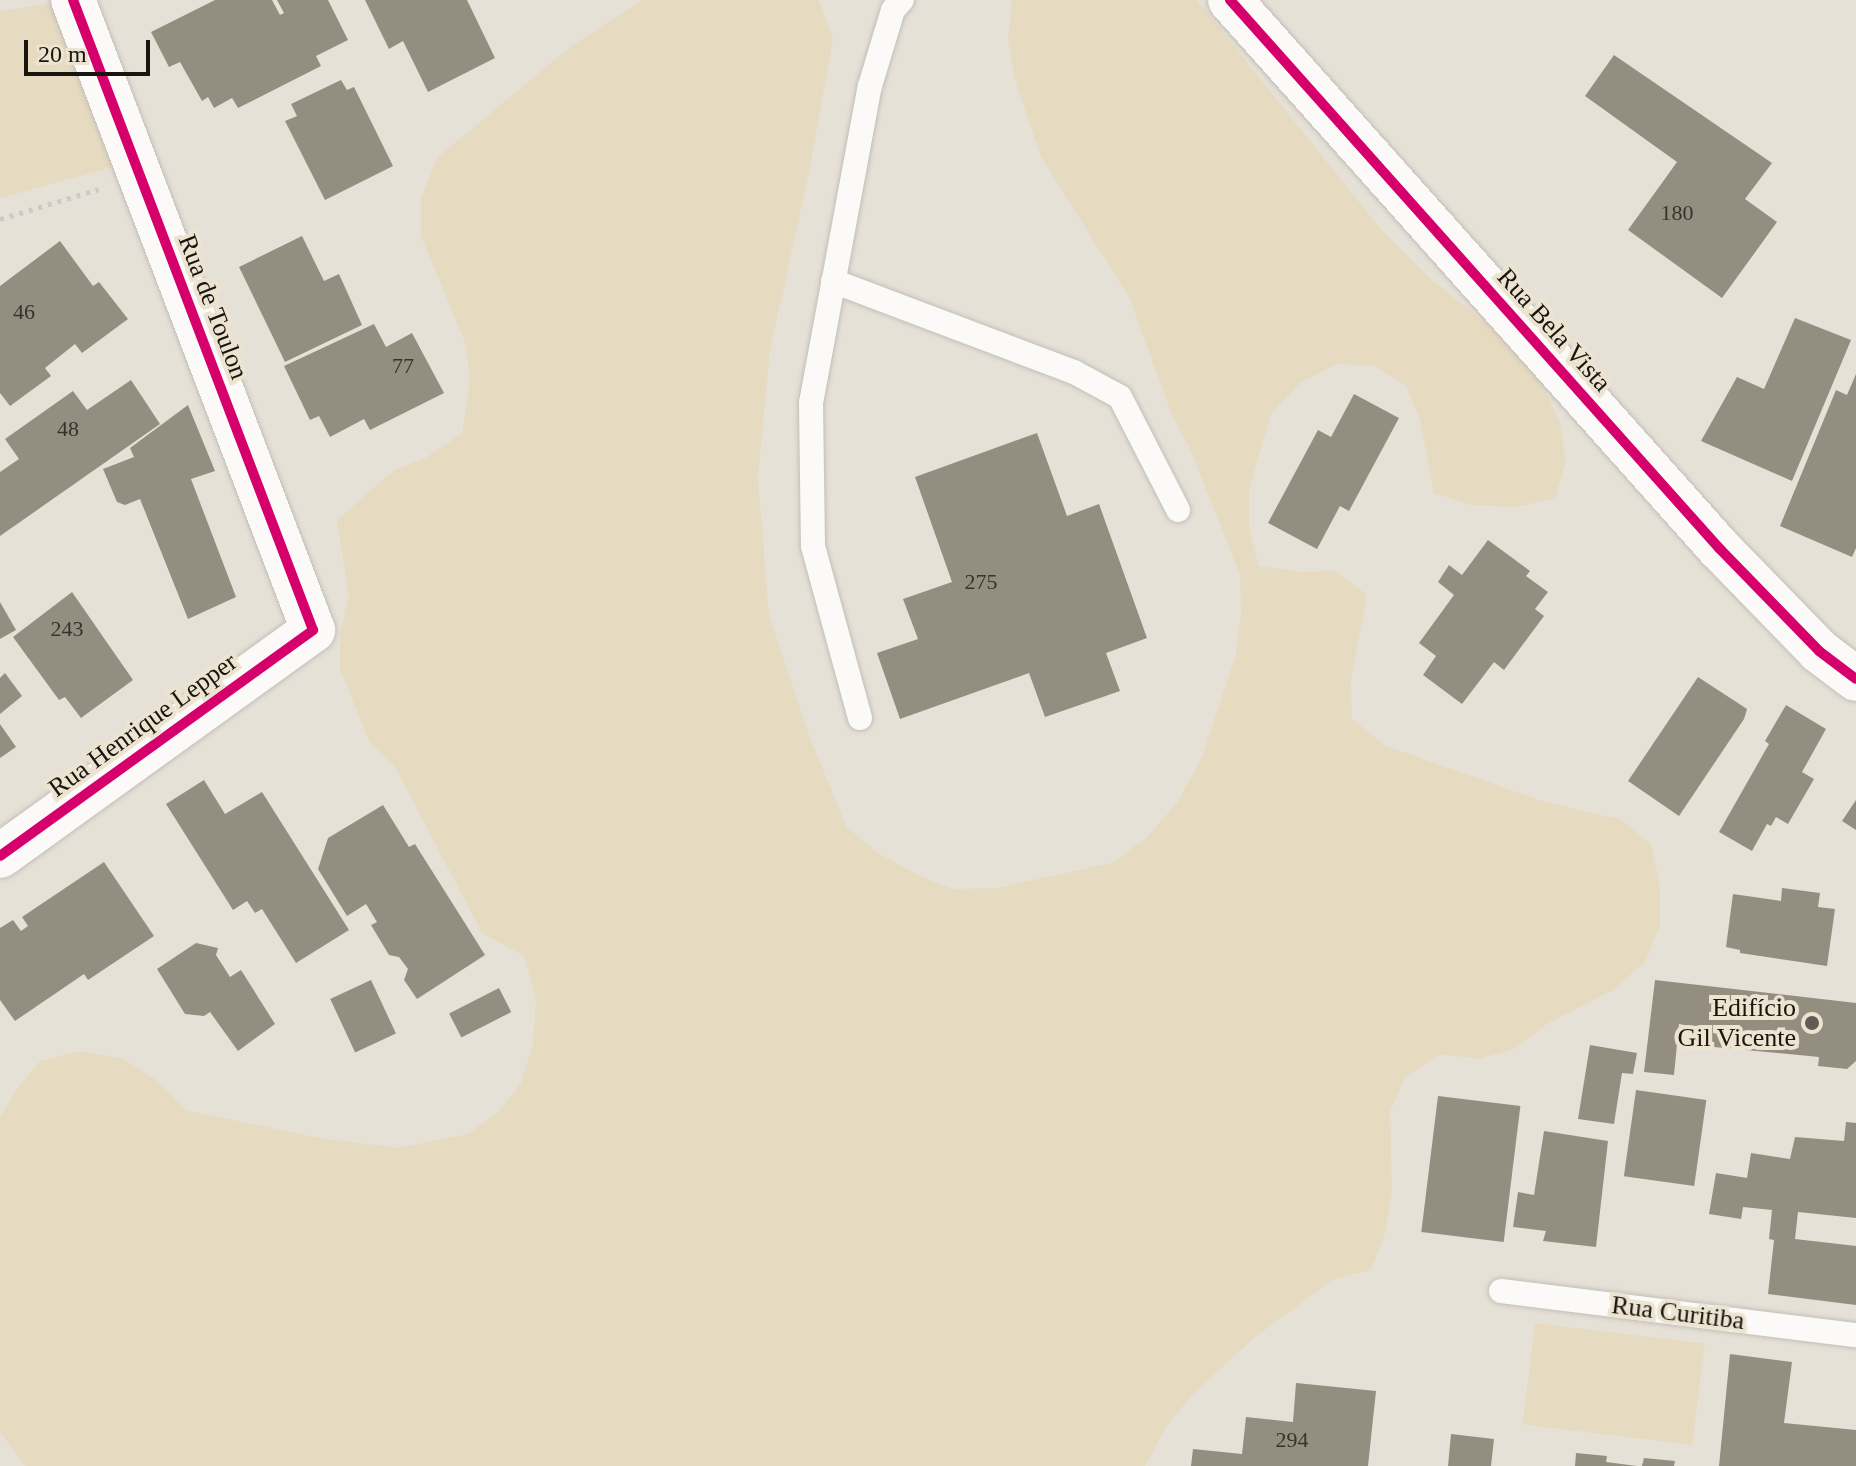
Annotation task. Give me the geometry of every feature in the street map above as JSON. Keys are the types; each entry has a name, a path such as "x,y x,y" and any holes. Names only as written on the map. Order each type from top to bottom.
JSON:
{"street":[{"name":"Rua de Toulon","path":"73,0 313,630"},
{"name":"Rua Bela Vista","path":"1230,0 1719,548 1819,651 1856,679"},
{"name":"Rua Henrique Lepper","path":"0,856 313,630"}],"lane":[{"path":"860,718 813,546 811,403 870,86 893,10 902,0"},
{"path":"833,281 1074,372 1120,397 1178,510"},
{"name":"Rua Curitiba","path":"1501,1291 1856,1335"}],"path":[{"path":"0,219 140,177"}],"shaded area":[{"path":"62,0 127,163 0,198 0,12"},
{"path":"642,0 819,0 833,39 810,168 770,350 758,478 769,615 809,735 846,826 878,853 918,875 952,889 996,888 1112,863 1146,838 1177,803 1202,757 1236,654 1241,612 1240,575 1191,451 1172,415 1129,297 1041,157 1014,77 1008,40 1012,0 1197,0 1380,228 1432,280 1495,330 1521,358 1544,388 1560,423 1566,462 1555,498 1517,507 1470,505 1434,493 1420,420 1406,386 1374,366 1337,364 1300,383 1271,414 1249,489 1249,528 1259,566 1300,572 1336,571 1367,595 1351,680 1352,719 1386,746 1542,801 1622,820 1651,844 1660,887 1660,926 1645,962 1613,990 1547,1024 1516,1048 1479,1059 1440,1054 1405,1077 1390,1112 1392,1193 1385,1234 1371,1270 1334,1279 1255,1337 1192,1395 1166,1427 1145,1466 25,1466 0,1432 0,1117 16,1090 40,1061 80,1051 122,1058 159,1082 186,1110 319,1138 399,1148 468,1134 498,1112 521,1083 533,1044 536,998 524,956 482,933 395,767 369,741 340,669 340,633 349,598 337,520 393,471 427,457 462,433 470,380 465,342 421,236 421,198 437,158 570,47"},
{"path":"1535,1323 1705,1344 1692,1445 1523,1424"}],"building":[{"path":"215,0 272,0 280,15 284,13 277,0 328,0 348,40 316,56 321,66 238,108 232,98 214,108 208,97 202,101 180,62 169,67 151,32"},
{"path":"365,0 467,0 495,58 428,92 403,41 389,49"},
{"path":"1614,55 1772,163 1745,199 1777,222 1722,298 1628,230 1677,162 1585,96"},
{"path":"341,80 347,90 354,87 393,166 325,200 285,121 297,116 291,104"},
{"path":"302,236 324,281 339,274 362,325 285,362 239,267"},
{"path":"60,241 93,286 99,282 128,319 82,353 75,344 45,368 51,376 10,406 0,393 0,286"},
{"path":"1795,318 1851,340 1792,481 1701,441 1737,377 1764,389"},
{"path":"374,324 386,347 412,333 444,393 370,430 364,419 330,437 319,416 310,420 284,366"},
{"path":"1856,374 1856,548 1852,557 1780,526 1836,390 1847,395"},
{"path":"131,380 160,424 0,536 0,472 19,459 5,439 73,391 87,410"},
{"path":"1354,394 1399,418 1349,511 1340,506 1317,549 1268,523 1318,430 1331,437"},
{"path":"188,405 215,471 191,479 236,597 188,619 140,499 125,505 117,502 103,469 134,457 130,448"},
{"path":"1037,433 1067,516 1099,504 1147,638 1106,653 1120,691 1045,717 1029,673 900,719 877,653 918,639 903,599 952,582 915,477"},
{"path":"1488,540 1530,571 1526,576 1548,592 1535,609 1544,616 1504,670 1494,662 1462,704 1423,675 1436,656 1419,643 1454,595 1438,582 1449,565 1462,575"},
{"path":"72,592 133,680 81,718 65,697 59,700 13,637"},
{"path":"0,602 16,630 0,639"},
{"path":"5,673 22,696 0,714 0,678"},
{"path":"1698,677 1747,709 1744,719 1679,816 1628,781"},
{"path":"1786,705 1826,729 1802,772 1814,779 1788,824 1776,817 1771,826 1767,824 1752,851 1719,832 1769,744 1765,741"},
{"path":"0,724 16,747 0,758"},
{"path":"204,780 225,814 262,792 349,930 296,963 262,909 255,913 247,901 233,910 166,804"},
{"path":"1856,800 1856,830 1842,821"},
{"path":"383,805 409,847 415,844 485,955 417,999 404,980 408,969 399,957 389,955 371,925 377,922 366,904 347,916 318,869 328,838"},
{"path":"104,862 154,936 88,980 84,974 15,1021 0,1000 0,928 13,920 21,931 28,926 22,917"},
{"path":"1782,888 1820,893 1818,907 1835,909 1827,966 1740,953 1740,950 1726,947 1733,894 1781,901"},
{"path":"196,943 218,948 216,955 230,977 241,970 275,1024 238,1051 210,1012 204,1016 185,1014 157,969"},
{"path":"371,980 396,1033 355,1052 330,999"},
{"path":"1655,980 1856,1003 1856,1061 1847,1069 1818,1066 1819,1057 1704,1046 1707,1029 1679,1024 1674,1075 1644,1072"},
{"path":"499,988 511,1012 461,1037 449,1013"},
{"path":"1590,1045 1637,1053 1633,1074 1622,1073 1614,1124 1578,1119"},
{"path":"1636,1090 1706,1100 1694,1186 1624,1176"},
{"path":"1438,1096 1520,1106 1504,1242 1421,1232"},
{"path":"1846,1122 1856,1123 1856,1218 1798,1212 1795,1239 1856,1246 1856,1305 1768,1294 1774,1240 1769,1239 1772,1210 1743,1207 1741,1219 1709,1214 1716,1173 1747,1178 1751,1153 1790,1159 1795,1137 1844,1141"},
{"path":"1544,1131 1608,1141 1596,1247 1543,1241 1546,1231 1513,1227 1518,1192 1534,1195"},
{"path":"1730,1354 1792,1362 1784,1423 1856,1430 1856,1466 1719,1466"},
{"path":"1296,1383 1376,1391 1368,1466 1191,1466 1193,1449 1242,1454 1246,1417 1293,1422"},
{"path":"1451,1434 1494,1439 1491,1466 1448,1466"},
{"path":"1576,1453 1607,1456 1606,1462 1637,1466 1575,1466"},
{"path":"1644,1458 1675,1461 1674,1466 1642,1466"}],"cycle path":[{"path":"0,856 313,630 73,0"},
{"path":"1230,0 1719,548 1819,651 1856,679"}],"place":[{"name":"Edifício Gil Vicente","path":"1812,1023"}]}
